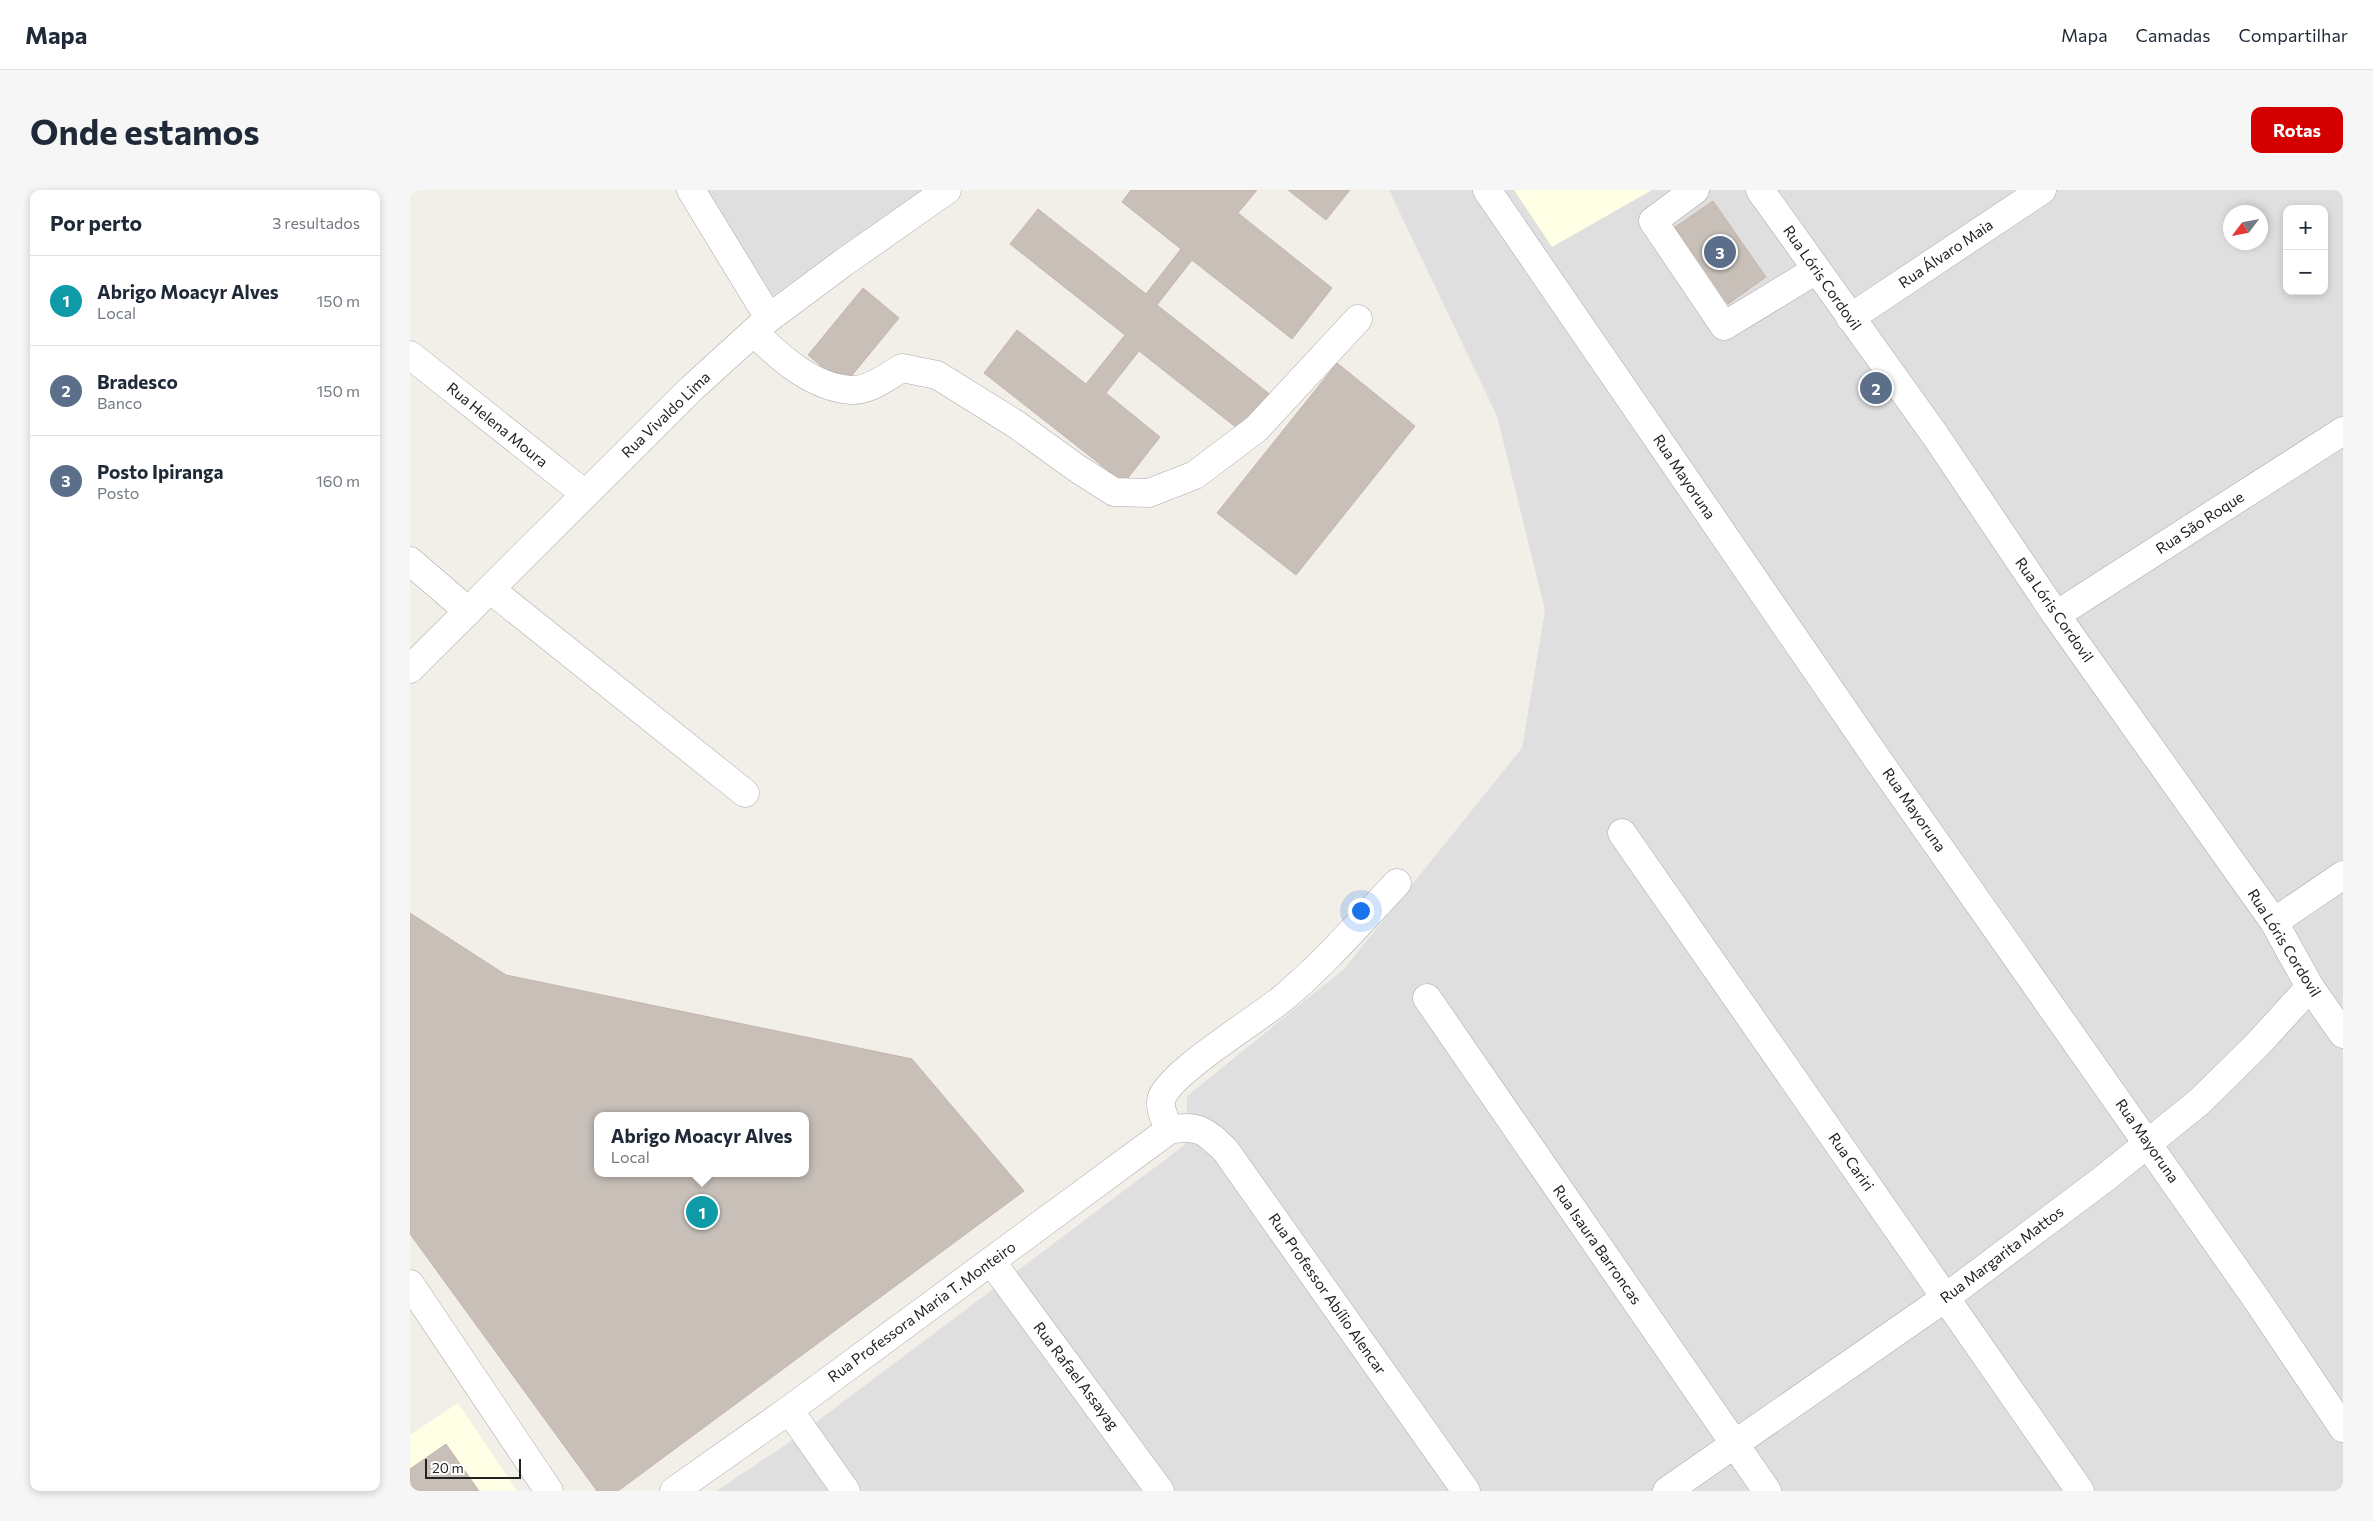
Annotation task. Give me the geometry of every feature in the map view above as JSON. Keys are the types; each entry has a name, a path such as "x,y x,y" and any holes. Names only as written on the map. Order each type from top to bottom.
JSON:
{"street":[{"path":"691,190 761,325 782,361 825,384 854,390 877,383 902,368 937,375 1017,424 1078,469 1114,492 1149,493 1195,475 1256,429 1358,319"},
{"name":"Rua Mayoruna","path":"1487,190 1878,760 2256,1297 2343,1428"},
{"path":"1695,190 1653,220 1724,326 1816,270"},
{"name":"Rua Lóris Cordovil","path":"1760,190 1935,435 2056,615 2274,922 2310,987 2343,1034"},
{"name":"Rua Álvaro Maia","path":"1850,318 2042,190"},
{"name":"Rua Vivaldo Lima","path":"410,669 691,389 761,325 932,194"},
{"name":"Rua Helena Moura","path":"410,355 585,494"},
{"name":"Rua São Roque","path":"2056,615 2343,431"},
{"path":"410,561 468,611"},
{"path":"490,589 745,793"},
{"name":"Rua Cariri","path":"1622,833 2080,1491"},
{"path":"2274,922 2343,876"},
{"path":"1169,1130 1162,1109 1161,1098 1177,1078 1282,998 1335,949 1397,883"},
{"name":"Rua Margarita Mattos","path":"1667,1491 1945,1298 2148,1143 2199,1102 2257,1045 2310,987"},
{"name":"Rua Isaura Barroncas","path":"1427,998 1767,1491"},
{"name":"Rua Professor Abílio Alencar","path":"1169,1130 1185,1127 1208,1133 1226,1151 1466,1491"},
{"name":"Rua Professora Maria T. Monteiro","path":"674,1491 789,1410 1169,1130"},
{"name":"Rua Rafael Assayag","path":"991,1261 1160,1491"},
{"path":"410,1284 549,1491"},
{"path":"789,1410 846,1491"}],"shaded area":[{"path":"689,190 947,190 769,318"},
{"path":"1389,190 2343,190 2343,1491 716,1491 787,1444 1186,1144 1187,1096 1344,969 1522,748 1545,610 1497,416"},
{"path":"1514,190 1652,190 1552,247"},
{"path":"458,1403 517,1491 410,1491 410,1435"}],"building":[{"path":"1131,190 1257,190 1238,213 1332,288 1292,339 1192,260 1157,305 1272,396 1242,432 1139,351 1106,393 1160,437 1124,483 984,373 1017,330 1086,384 1125,335 1010,244 1038,209 1146,294 1181,249 1122,202"},
{"path":"1288,190 1350,190 1326,220"},
{"path":"1713,201 1766,277 1728,304 1675,227"},
{"path":"863,288 899,318 844,385 808,355"},
{"path":"1337,363 1415,426 1296,575 1217,513"},
{"path":"410,913 506,975 912,1059 1024,1191 618,1491 597,1491 410,1234"},
{"path":"446,1444 479,1491 410,1491 410,1469"}],"place":[{"name":"Posto Ipiranga","path":"1720,252"},
{"name":"Bradesco","path":"1876,388"},
{"name":"Abrigo Moacyr Alves","path":"702,1212"}]}
